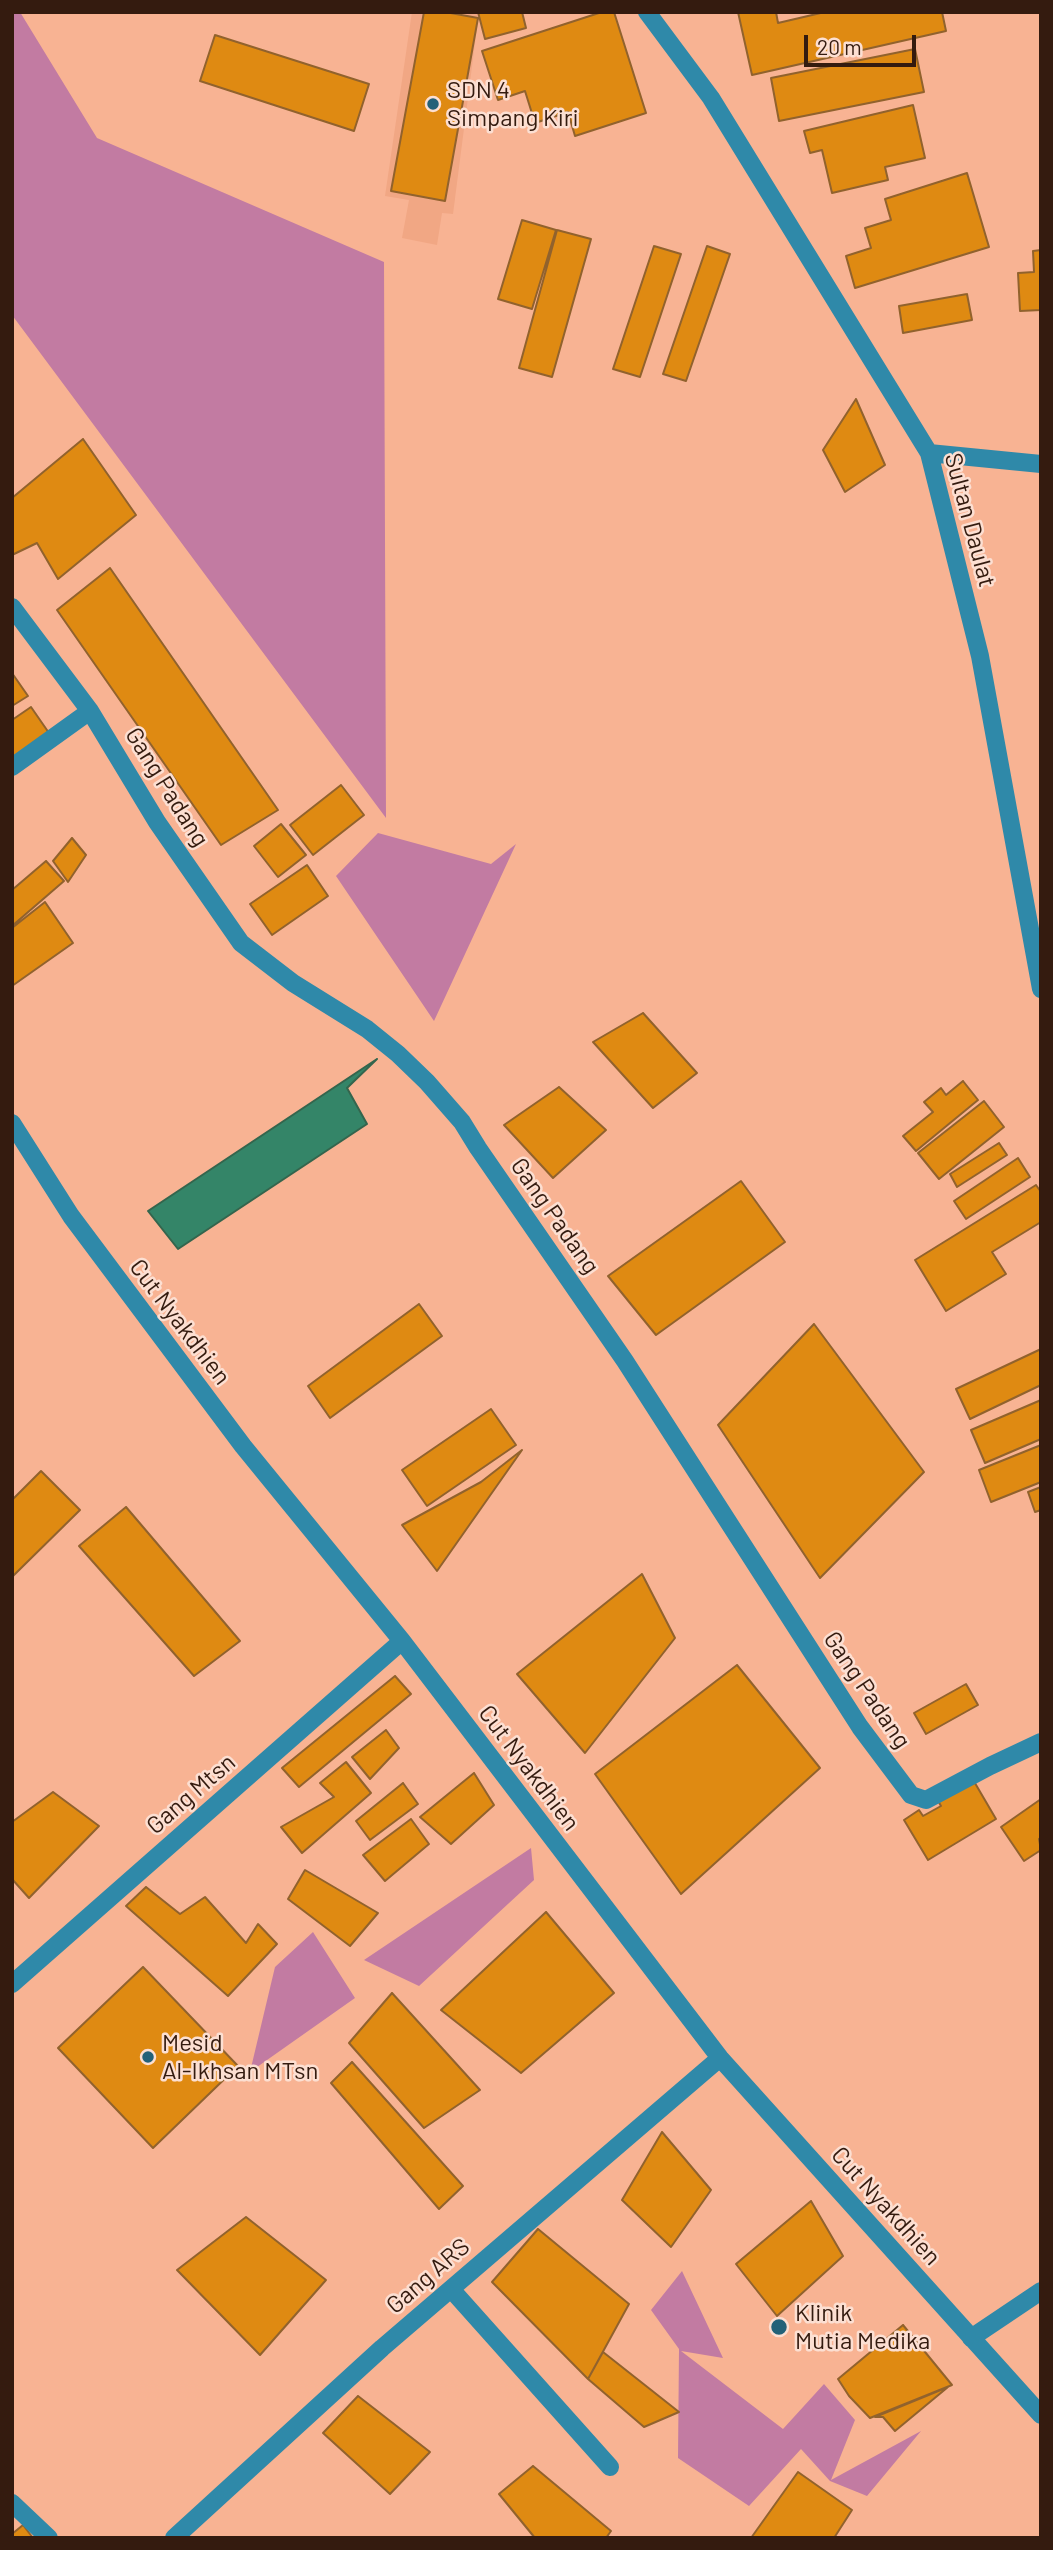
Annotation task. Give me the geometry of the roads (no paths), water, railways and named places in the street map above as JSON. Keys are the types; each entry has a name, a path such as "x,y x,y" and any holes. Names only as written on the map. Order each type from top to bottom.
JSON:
{"street":[{"name":"Sultan Daulat","path":"647,12 711,98 929,453 980,656 1041,989"},
{"path":"929,453 1041,464"},
{"name":"Gang Padang","path":"12,607 90,711 157,822 241,943 293,983 367,1029 398,1054 462,1122 625,1361 860,1727 911,1795 926,1800 1041,1742"},
{"path":"12,767 90,711"},
{"name":"Cut Nyakdhien","path":"12,1124 71,1216 234,1436 402,1641 720,2058 1041,2415"},
{"name":"Gang Mtsn","path":"12,1984 402,1641"},
{"name":"Gang ARS","path":"174,2538 382,2348 720,2058"},
{"path":"451,2289 610,2467"},
{"path":"971,2338 1041,2291"},
{"path":"12,2503 49,2538"}],"place":[{"name":"SDN 4 Simpang Kiri","path":"433,104"},
{"name":"Mesid Al-Ikhsan MTsn","path":"148,2057"},
{"name":"Klinik Mutia Medika","path":"779,2327"}]}
